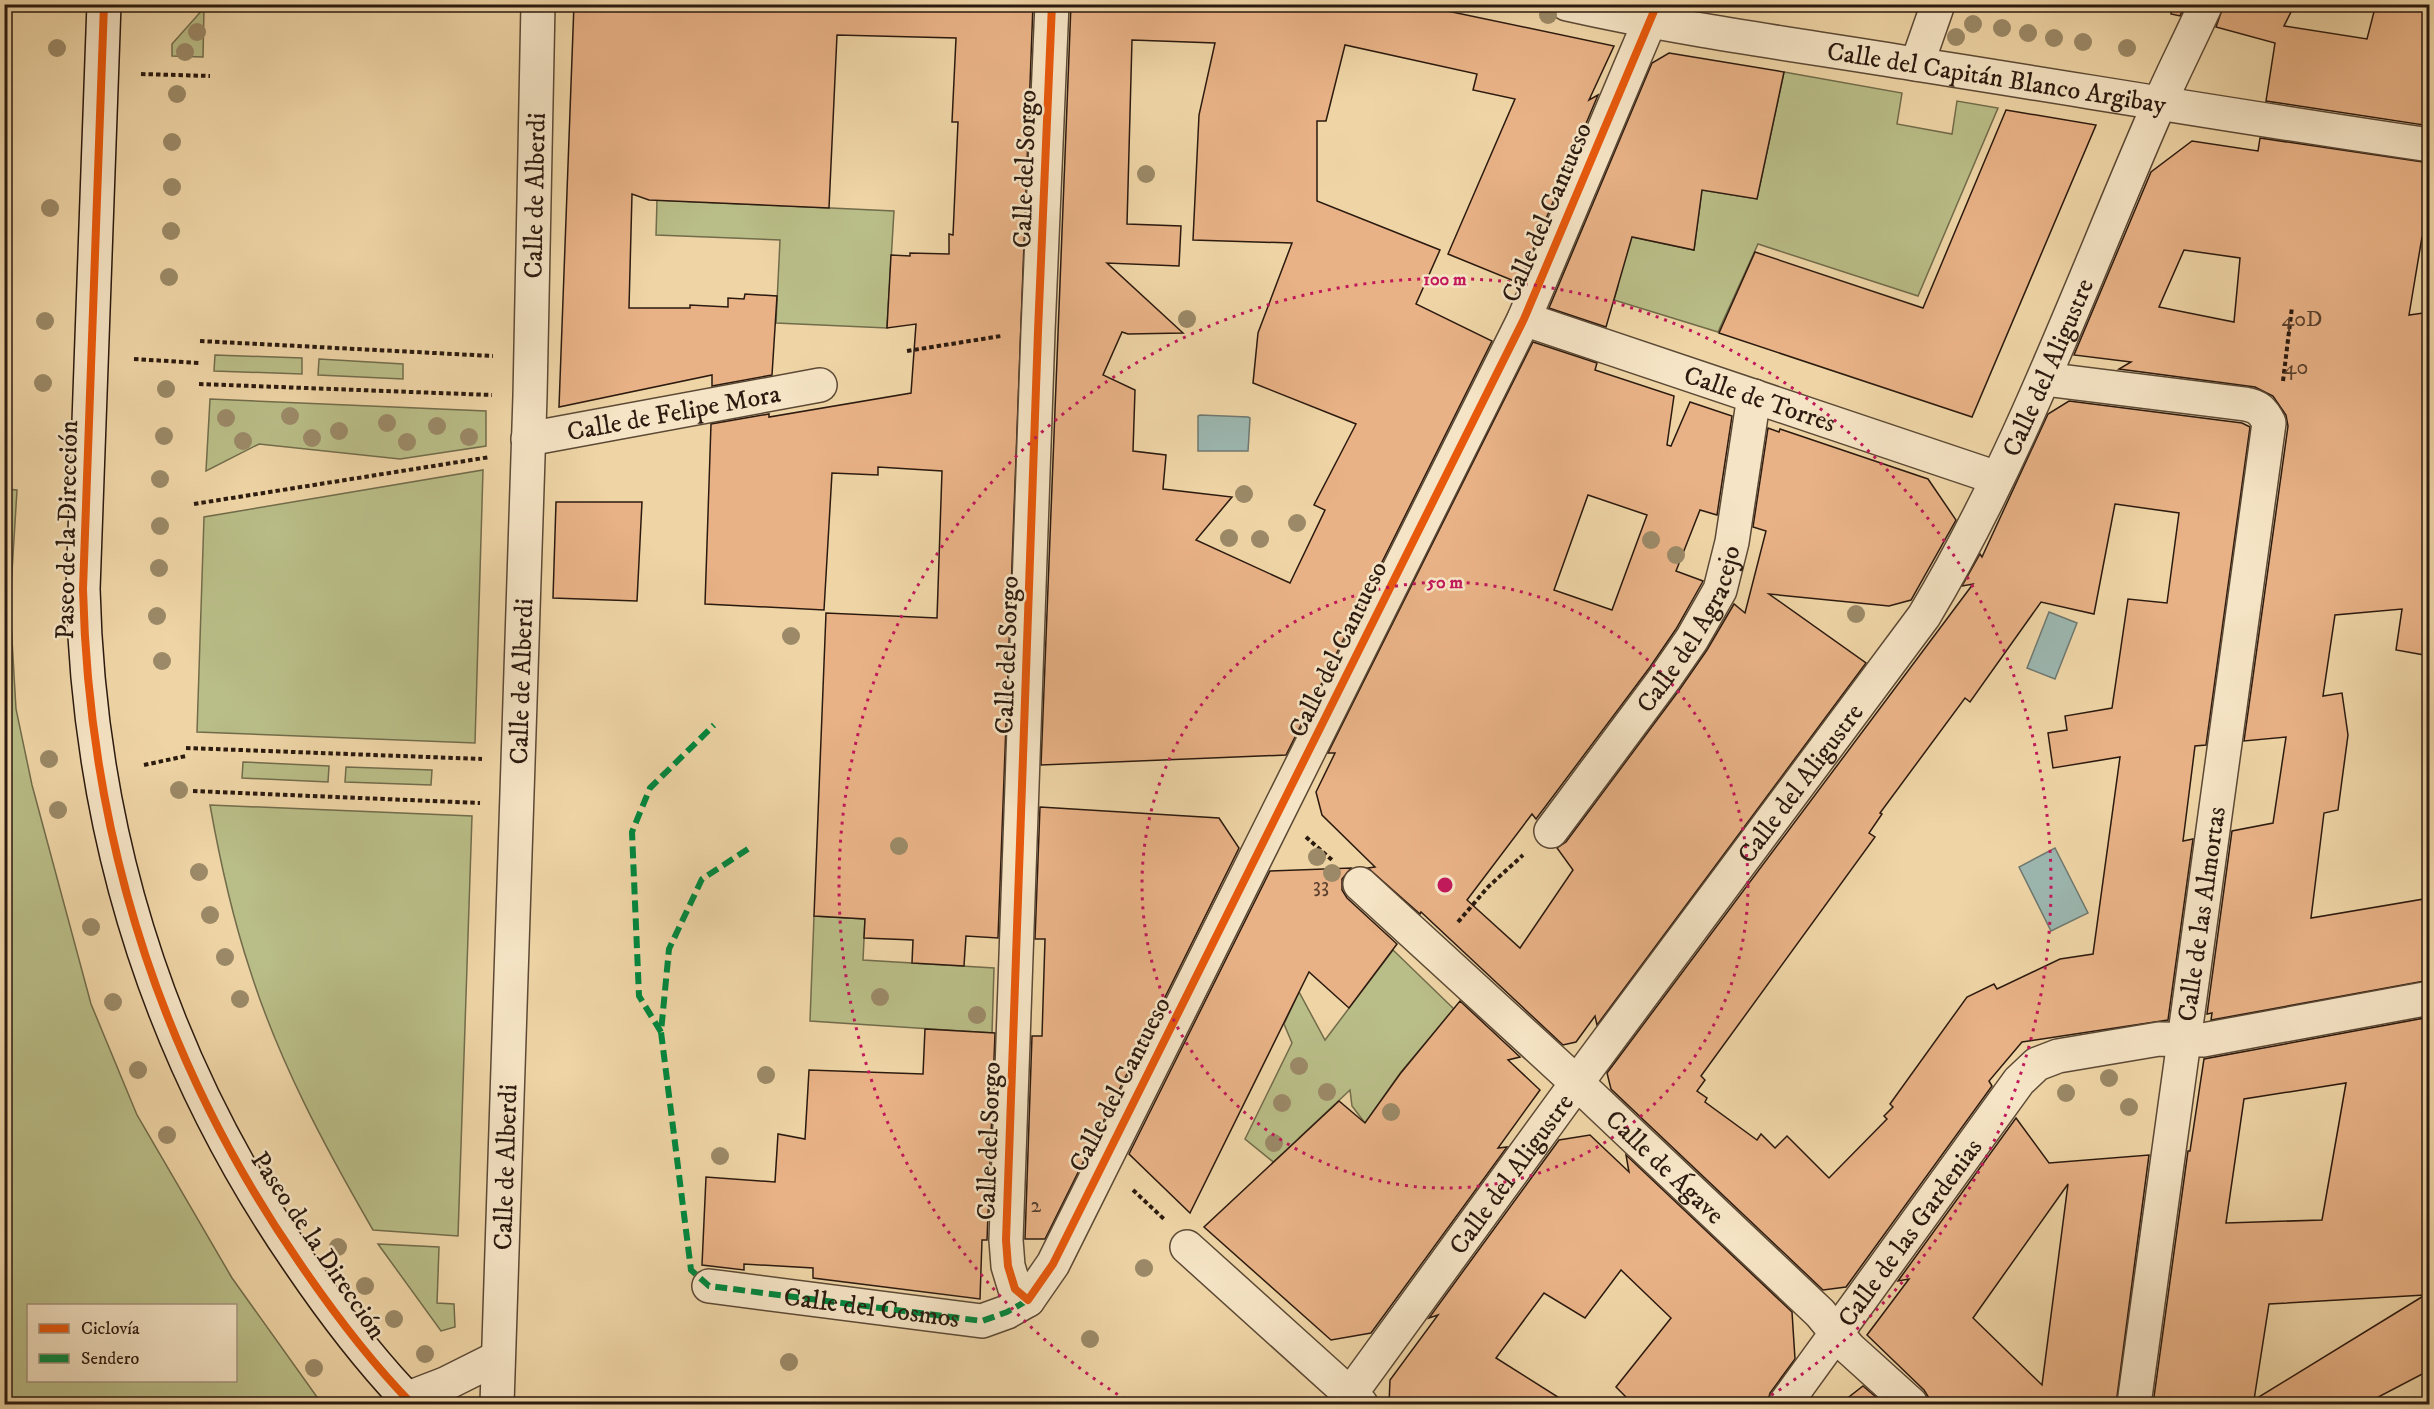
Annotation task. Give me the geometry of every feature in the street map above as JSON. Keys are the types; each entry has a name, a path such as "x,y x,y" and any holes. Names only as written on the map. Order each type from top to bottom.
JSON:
{"street":[{"name":"Paseo de la Dirección","path":"104,4 82,589 84,650 90,712 106,813 122,880 146,961 188,1068 213,1119 267,1214 329,1305 409,1402"},
{"name":"Calle de Alberdi","path":"497,1404 528,439 538,4"},
{"name":"Calle del Sorgo","path":"1028,1300 1015,1289 1008,1266 1006,1240 1038,331 1052,4"},
{"name":"Calle del Capitán Blanco Argibay","path":"1567,4 1653,14 1917,64 2430,145"},
{"path":"1917,64 1938,4"},
{"name":"Calle del Aligustre","path":"1351,1401 1577,1083 1924,616 1968,540 2044,379 2159,104 2206,4"},
{"name":"Calle del Cantueso","path":"1028,1300 1058,1254 1524,319 1653,14"},
{"name":"Calle de Torres","path":"1524,319 1997,478"},
{"name":"Calle de las Almortas","path":"2044,379 2245,404 2263,411 2269,423 2134,1404"},
{"name":"Calle de Felipe Mora","path":"528,439 820,385"},
{"name":"Calle del Agracejo","path":"1539,841 1672,668 1692,639 1720,590 1732,542 1754,396"},
{"name":"Calle de Ágave","path":"1360,884 1577,1083 1820,1313 1836,1333 1911,1404"},
{"path":"2184,1041 2203,1040 2430,998"},
{"name":"Calle de las Gardenias","path":"1785,1404 2019,1081 2037,1064 2058,1056 2159,1039 2184,1041"},
{"path":"1179,1237 1351,1401"},
{"name":"Calle del Cosmos","path":"709,1286 982,1321 1007,1312 1028,1300"},
{"path":"409,1402 497,1358"}],"path":[{"path":"141,74 210,76"},
{"path":"2282,388 2292,307"},
{"path":"907,351 1004,336"},
{"path":"200,342 502,356"},
{"path":"134,359 200,363"},
{"path":"199,384 499,396"},
{"path":"194,504 497,456"},
{"path":"186,748 486,759"},
{"path":"144,765 186,756"},
{"path":"193,791 485,804"},
{"path":"1302,834 1334,861"},
{"path":"1451,930 1488,887 1539,841"},
{"path":"1129,1186 1179,1237"}],"green space":[{"path":"204,8 203,57 172,56 172,44"},
{"path":"1784,72 1902,93 1897,124 1952,134 1957,101 1998,108 1918,296 1758,244 1718,332 1614,300 1618,286 1559,273 1581,226 1694,250 1702,190 1757,199"},
{"path":"657,200 894,211 887,328 776,323 780,240 656,235"},
{"path":"215,355 302,358 302,374 214,371"},
{"path":"319,359 403,364 403,379 318,375"},
{"path":"210,399 486,411 486,446 400,459 259,444 206,471"},
{"path":"483,470 475,743 197,732 204,517"},
{"path":"5,489 17,490 10,605 16,709 32,785 91,1004 137,1115 232,1278 322,1404 5,1404"},
{"path":"243,762 329,766 328,782 242,778"},
{"path":"346,767 432,770 431,785 345,782"},
{"path":"210,805 472,816 458,1236 373,1230 304,1103 275,1038 232,909"},
{"path":"814,916 865,919 863,960 994,968 992,1033 810,1021"},
{"path":"1393,950 1454,1009 1401,1072 1365,1123 1352,1106 1350,1090 1300,1137 1277,1165 1245,1139 1292,1043 1284,1024 1299,992 1325,1040"},
{"path":"378,1244 439,1247 437,1303 454,1304 455,1327 441,1331"}],"water":[{"path":"1198,416 1250,418 1248,451 1198,451"},
{"path":"2049,612 2077,623 2055,679 2027,668"},
{"path":"2055,848 2088,913 2051,931 2019,867"}],"building":[{"path":"574,4 1033,4 998,938 966,936 964,966 912,963 913,940 864,938 865,919 814,916 826,613 937,618 942,471 878,467 878,475 832,473 824,610 705,604 711,424 769,414 769,417 911,393 916,324 887,328 891,255 949,254 949,234 953,235 958,122 952,122 956,38 837,35 829,208 649,200 632,194 629,308 690,308 690,305 728,307 728,298 744,299 745,294 777,296 772,375 712,386 712,375 559,407"},
{"path":"1071,4 1414,4 1614,46 1589,100 1598,95 1519,283 1448,254 1515,99 1473,90 1477,74 1345,45 1326,121 1317,121 1317,201 1440,250 1416,304 1492,341 1286,755 1041,765","holes":["1132,40 1215,43 1199,115 1193,240 1292,243 1258,333 1253,383 1356,424 1314,505 1325,510 1290,583 1196,540 1232,497 1163,489 1166,455 1133,451 1135,390 1103,375 1122,332 1128,334 1183,333 1107,263 1179,266 1181,226 1127,224"]},
{"path":"2172,4 2185,4 2180,16 2171,14"},
{"path":"2224,4 2295,4 2284,26 2367,39 2376,4 2430,4 2430,126 2266,101 2275,43 2216,27"},
{"path":"1669,53 1784,72 1757,199 1702,190 1694,250 1632,237 1606,327 1549,308 1652,63"},
{"path":"2006,110 2096,125 1972,417 1719,333 1755,252 1923,308"},
{"path":"2260,138 2430,163 2430,238 2422,237 2409,315 2430,312 2430,656 2396,650 2402,609 2335,615 2323,696 2342,693 2348,735 2338,810 2324,813 2311,918 2430,898 2430,980 2211,1020 2212,1013 2207,1014 2232,831 2273,823 2286,737 2244,741 2288,426 2286,415 2273,396 2255,387 2119,369 2131,362 2074,355 2151,172 2192,141 2258,151","holes":["2184,250 2240,258 2234,322 2159,307"]},
{"path":"1533,342 1597,363 1595,370 1674,396 1667,445 1671,446 1690,402 1732,416 1717,515 1700,510 1676,571 1703,581 1702,583 1676,629 1650,667 1536,819 1532,814 1467,900 1520,948 1573,870 1557,848 1566,842 1680,689 1707,650 1734,604 1745,613 1766,531 1753,527 1768,428 1779,432 1780,429 1928,479 1956,520 1911,600 1889,606 1769,594 1866,663 1597,1025 1595,1016 1576,1042 1563,1045 1421,912 1420,914 1368,868 1375,867 1322,815 1316,792 1335,753 1328,753","holes":["1588,495 1647,515 1612,610 1554,590"]},
{"path":"2069,401 2242,423 2250,427 2206,745 2195,746 2183,841 2193,839 2168,1020 2022,1042 1989,1081 1992,1086 1846,1287 1823,1290 1611,1089 1607,1073 1973,584 1962,586 1980,554 1982,557 2048,414","holes":["2115,504 2179,513 2167,603 2128,599 2112,708 2065,716 2067,730 2048,733 2053,768 2120,757 2093,954 2060,959 1997,989 1994,984 1967,997 1890,1104 1893,1107 1884,1116 1887,1119 1829,1178 1787,1136 1775,1148 1761,1134 1757,1140 1705,1102 1707,1098 1697,1091 1705,1080 1701,1076 1875,837 1869,833 1882,814 1880,813 1965,698 1970,702 2041,602 2094,614"]},
{"path":"556,502 642,502 637,601 553,598"},
{"path":"1040,807 1219,818 1239,848 1045,1239 1025,1239 1032,1036 1042,1036 1045,939 1035,939"},
{"path":"1351,868 1342,879 1342,890 1347,898 1397,944 1349,1008 1309,972 1190,1213 1129,1154 1270,871"},
{"path":"1460,1001 1520,1057 1508,1060 1540,1090 1498,1148 1507,1147 1371,1333 1331,1340 1204,1227 1339,1101 1365,1123 1400,1074"},
{"path":"2430,1017 2430,1370 2365,1404 2153,1404 2188,1151 2190,1151 2204,1059","holes":["2346,1083 2322,1220 2226,1223 2244,1099","2425,1295 2254,1400 2269,1304"]},
{"path":"925,1029 995,1033 987,1240 982,1240 980,1299 813,1278 813,1268 744,1264 744,1270 702,1265 706,1177 775,1182 778,1134 805,1139 809,1070 923,1074"},
{"path":"2016,1118 2049,1163 2149,1155 2116,1404 1929,1404 1929,1398 1924,1390 1867,1335 1909,1279 1898,1281","holes":["2068,1184 2042,1385 1973,1318"]},
{"path":"1590,1135 1629,1172 1626,1155 1792,1312 1795,1359 1770,1393 1767,1404 1633,1404 1616,1387 1671,1318 1621,1270 1585,1318 1544,1293 1496,1358 1569,1404 1389,1404 1390,1380 1438,1315 1429,1318 1559,1140"},
{"path":"1863,1386 1884,1404 1840,1404"}],"marked path":[{"path":"661,1032 639,996 632,832 650,788 714,725"},
{"path":"748,849 702,879 669,949 661,1032 691,1270 709,1286 982,1321 1007,1312 1028,1300"}],"cycle path":[{"path":"104,4 83,589 88,680 100,769 117,857 141,942 171,1025 207,1106 250,1185 299,1262 353,1336 412,1404"},
{"path":"1052,4 1038,331 1006,1240 1008,1266 1015,1289 1028,1300 1053,1264 1524,319 1657,4"}]}
